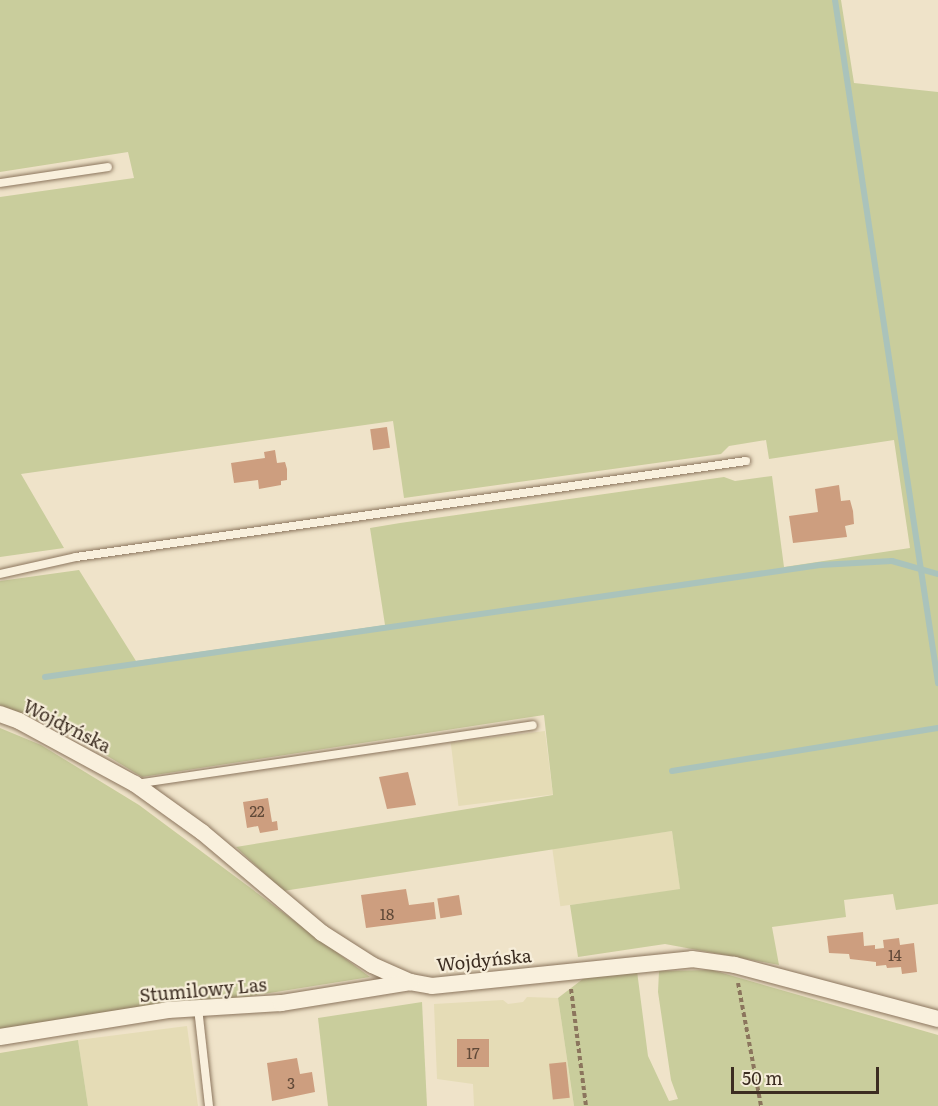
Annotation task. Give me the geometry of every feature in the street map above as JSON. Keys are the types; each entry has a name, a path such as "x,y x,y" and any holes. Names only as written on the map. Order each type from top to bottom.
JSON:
{"street":[{"name":"Wojdyńska","path":"0,714 19,721 135,784 202,832 322,933 372,965 410,982 432,986 692,959 735,964 938,1019"},
{"name":"Stumilowy Las","path":"0,1037 198,1008 280,1003 410,982"}],"lane":[{"path":"0,183 108,167"},
{"path":"0,574 76,557 746,461"},
{"path":"135,784 533,726"},
{"path":"198,1008 209,1106"}],"path":[{"path":"735,964 762,1106"},
{"path":"569,971 586,1106"}],"shaded area":[{"path":"545,731 553,795 459,806 451,743"},
{"path":"672,831 680,889 560,906 552,848"},
{"path":"527,997 558,998 574,1106 474,1106 473,1084 437,1079 434,1004 503,1000 508,1004 523,1002"},
{"path":"187,1026 198,1106 88,1106 78,1040"}],"green space":[{"path":"0,0 841,0 854,83 938,92 938,904 896,910 893,894 844,900 846,917 772,927 779,965 665,944 578,957 570,905 680,889 672,831 283,891 236,847 553,795 544,715 142,777 68,732 0,705 0,581 79,570 136,661 385,625 370,528 400,523 724,477 735,481 772,476 784,567 910,548 894,440 769,459 766,440 729,446 721,454 404,498 393,421 21,474 64,548 0,557 0,197 134,178 128,152 0,172"},
{"path":"0,728 41,745 139,805 370,977 0,1036"},
{"path":"712,970 938,1035 938,1106 574,1106 558,998 588,975 637,971 648,1056 669,1101 678,1099 671,1080 658,992 659,971"},
{"path":"422,1002 427,1106 328,1106 318,1018"},
{"path":"78,1040 88,1106 0,1106 0,1053"}],"building":[{"path":"387,427 390,448 373,450 370,429"},
{"path":"275,450 277,463 285,462 287,469 287,480 281,481 281,485 259,489 258,480 234,483 231,463 265,458 264,452"},
{"path":"839,485 841,501 850,500 853,511 854,524 845,526 847,537 793,543 789,516 818,512 815,489"},
{"path":"408,772 416,805 387,809 379,777"},
{"path":"268,798 272,822 277,821 278,830 260,833 258,826 247,828 243,802"},
{"path":"406,889 409,905 434,902 436,919 366,928 361,895"},
{"path":"459,895 462,915 440,918 437,898"},
{"path":"863,932 864,946 875,945 875,949 884,948 883,940 899,938 900,945 914,943 917,972 902,974 901,967 876,966 876,962 850,959 849,954 829,953 827,936"},
{"path":"457,1039 489,1039 489,1067 457,1067"},
{"path":"297,1058 300,1074 312,1072 315,1092 272,1101 267,1063"},
{"path":"566,1062 570,1098 553,1100 549,1064"}],"waterway":[{"path":"835,0 938,683"},
{"path":"45,677 820,565 892,561 938,574"},
{"path":"672,771 938,728"}]}
